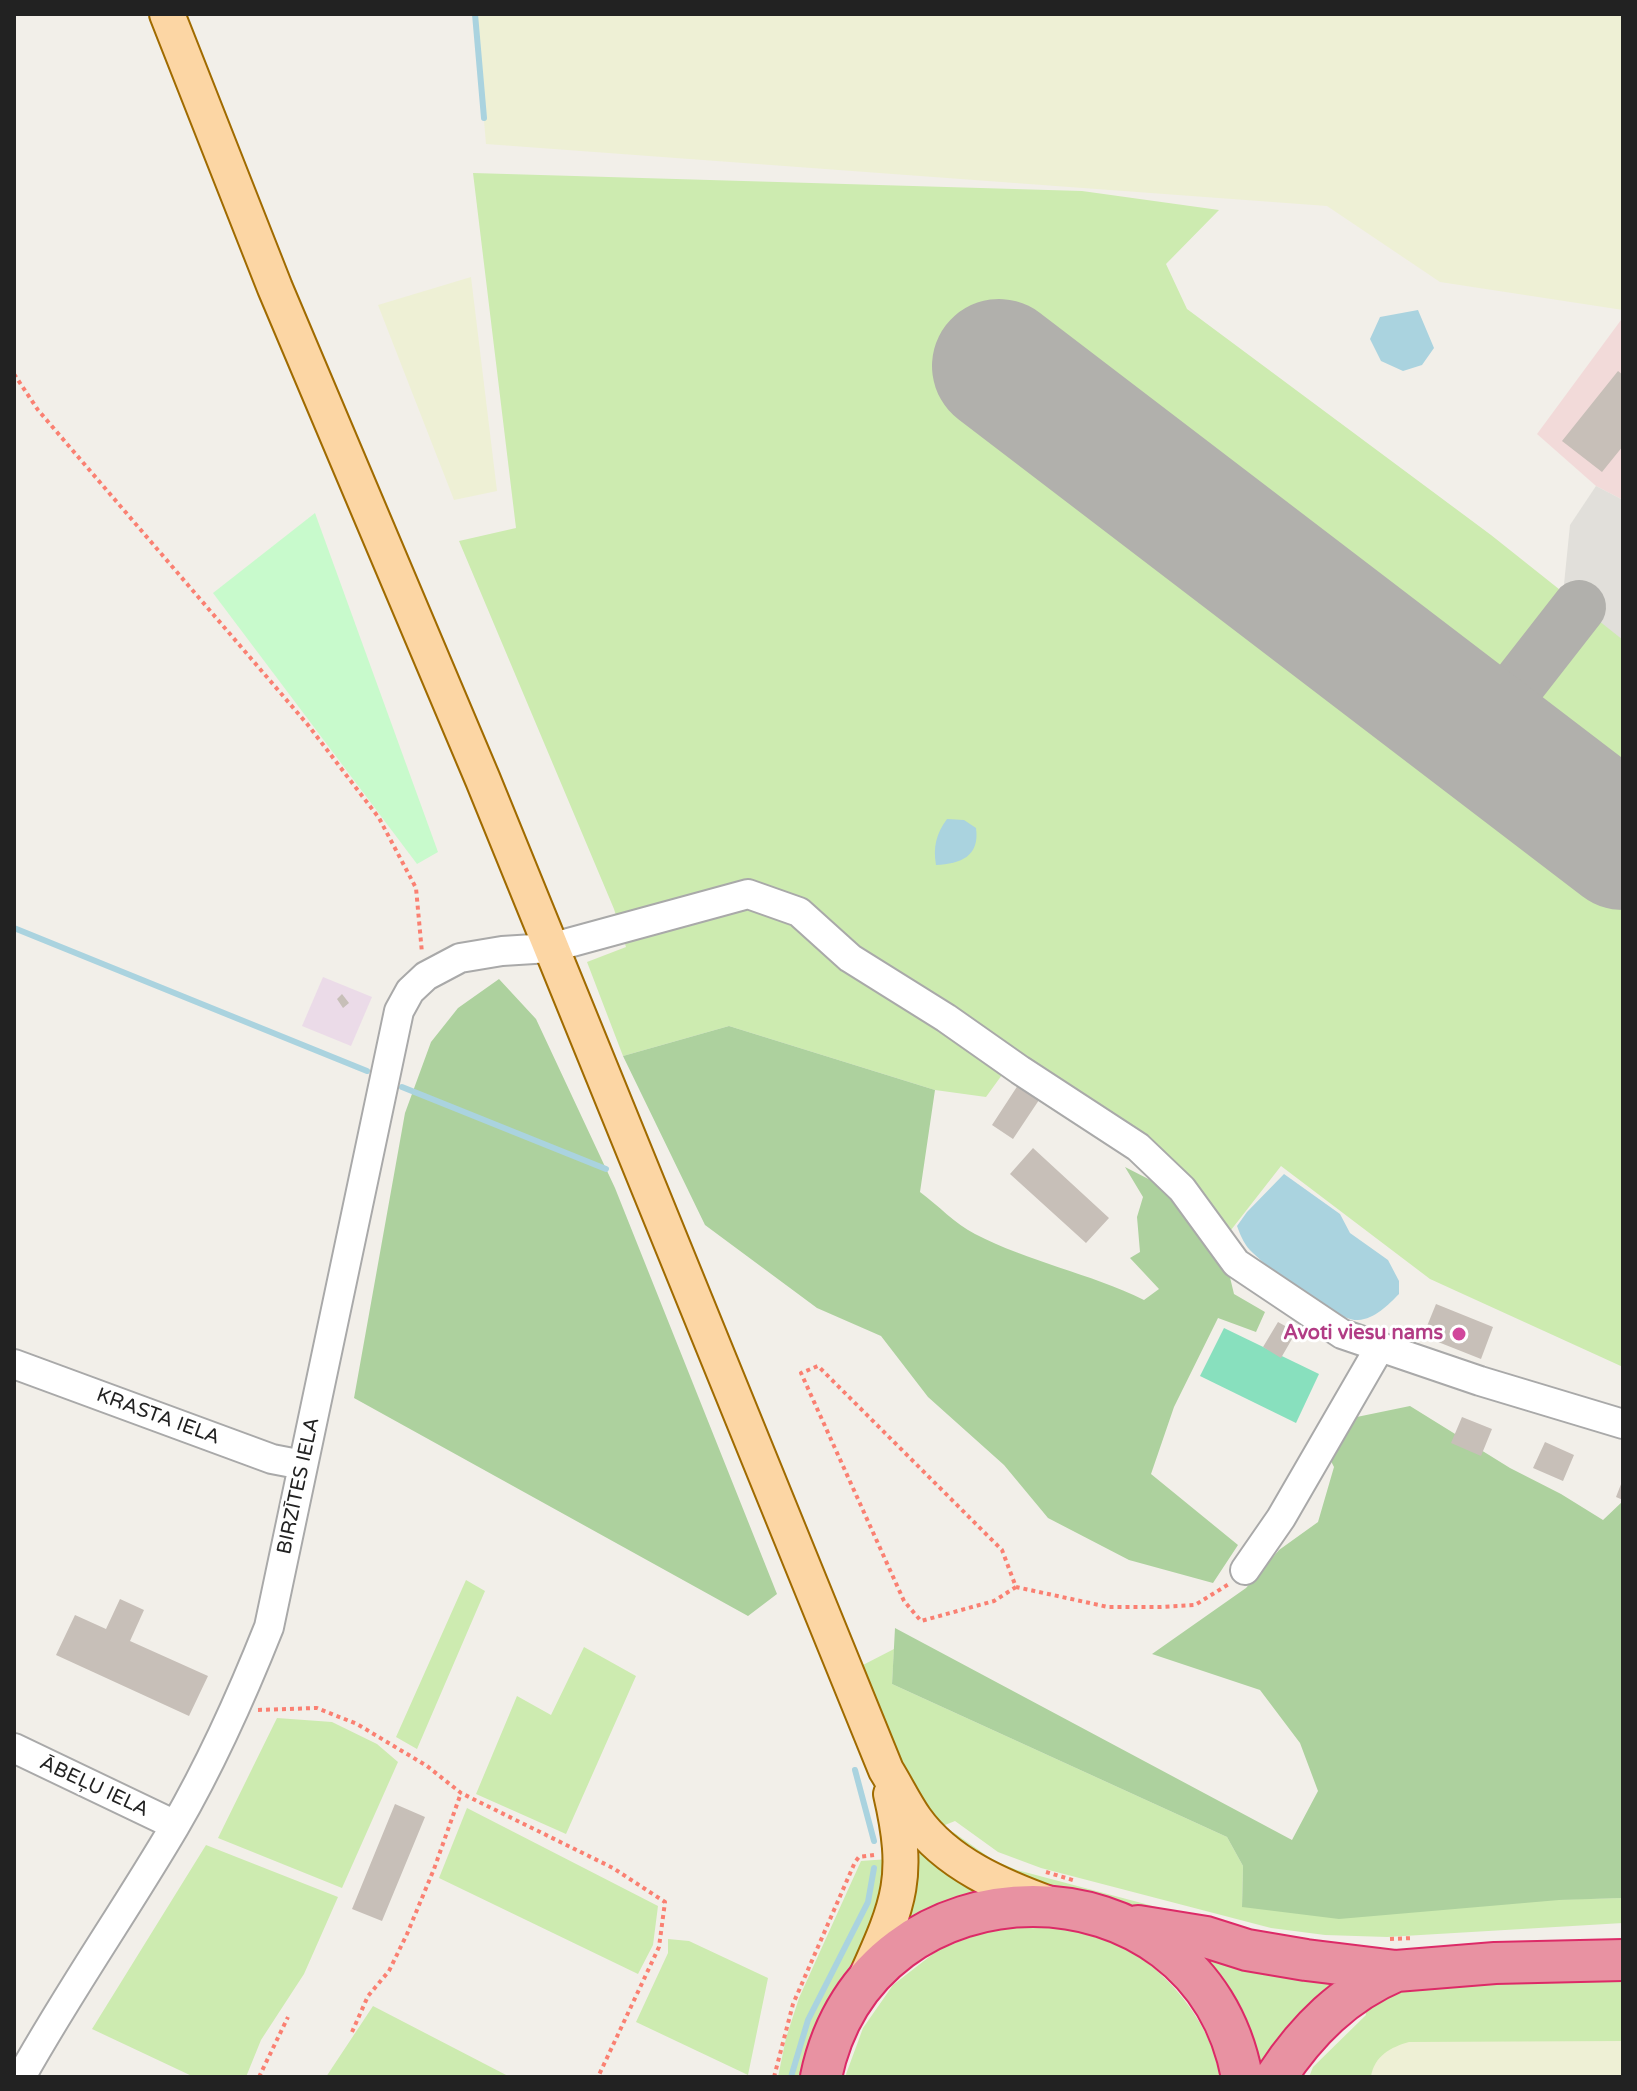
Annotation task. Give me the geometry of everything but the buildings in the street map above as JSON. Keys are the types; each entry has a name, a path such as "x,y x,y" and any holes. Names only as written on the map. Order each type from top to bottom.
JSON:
{"highway":[{"path":"821,2077 833,2037 845,2012 881,1965 905,1945 960,1916 1065,1893 1086,1911 1118,1922 1206,1937 1247,1950 1306,1960 1393,1955 1495,1963 1623,1960"},
{"path":"1118,1922 1165,1951 1204,1991 1231,2039 1242,2077"},
{"path":"1276,2077 1327,2013 1360,1988 1393,1955"}],"main road":[{"path":"167,14 275,288 430,653 886,1770 915,1818 949,1854 987,1878 1065,1893"},
{"path":"861,1988 894,1914 900,1882 902,1851 886,1770"}],"street":[{"name":"BIRZĪTES IELA","path":"21,2077 175,1825 235,1711 269,1627 399,1011 410,991 426,976 460,958 550,948 748,894 799,912 850,958 946,1018 1138,1147 1182,1189 1236,1263 1342,1334 1480,1381 1623,1424"},
{"path":"1245,1570 1281,1518 1380,1347"},
{"name":"KRASTA IELA","path":"14,1364 272,1459 303,1465"},
{"name":"ĀBEĻU IELA","path":"14,1748 175,1825"}],"path":[{"path":"14,374 38,410 308,725 379,818 416,888 426,976"},
{"path":"1016,1587 1002,1550 818,1366 801,1373 904,1601 921,1621 994,1601 1016,1587 1108,1607 1195,1605 1222,1590 1245,1570"},
{"path":"235,1711 317,1708 357,1724 427,1766 461,1793 613,1868 665,1902 659,1947 598,2077"},
{"path":"352,2032 368,1996 389,1971 407,1934 461,1793"},
{"path":"774,2077 793,2004 855,1862 859,1857 878,1855"},
{"path":"1035,1869 1065,1893"},
{"path":"1393,1955 1421,1937"},
{"path":"259,2077 288,2017"}],"shaded area":[{"path":"1621,320 1623,500 1596,486 1537,434"},
{"path":"1596,486 1623,500 1623,641 1563,594 1570,525"},
{"path":"323,977 372,997 351,1046 302,1026"}],"green space":[{"path":"475,14 1623,14 1623,310 1440,282 1327,206 486,144"},
{"path":"473,173 1082,191 1219,210 1166,264 1187,309 1491,535 1623,640 1623,1367 1430,1279 1281,1166 1224,1239 1161,1154 1007,1068 986,1097 935,1090 729,1026 623,1056 587,962 626,947 614,909 459,541 516,528"},
{"path":"471,277 497,491 454,500 378,305"},
{"path":"315,513 438,852 417,864 213,593"},
{"path":"499,979 536,1019 615,1188 777,1594 748,1616 354,1398 405,1113 431,1042 458,1008"},
{"path":"729,1026 935,1090 920,1192 975,1234 1144,1300 1159,1289 1130,1258 1140,1252 1137,1217 1143,1197 1125,1167 1166,1188 1227,1265 1234,1294 1265,1312 1256,1332 1218,1318 1174,1407 1151,1474 1238,1545 1213,1583 1129,1560 1048,1518 1004,1465 928,1397 881,1336 817,1308 705,1225 623,1056"},
{"path":"1224,1328 1319,1374 1296,1423 1200,1376"},
{"path":"1410,1406 1510,1468 1603,1520 1623,1501 1623,1898 1559,1900 1339,1919 1242,1907 1243,1866 1227,1837 892,1684 895,1628 1292,1840 1318,1791 1300,1743 1260,1690 1152,1654 1246,1588 1279,1550 1318,1522 1334,1467 1316,1432 1347,1419"},
{"path":"466,1580 485,1591 417,1749 396,1737"},
{"path":"584,1647 636,1676 566,1834 476,1794 517,1696 551,1715"},
{"path":"894,1649 892,1684 1227,1837 1243,1866 1242,1907 1623,1898 1623,1923 1387,1937 1325,1935 1271,1928 1041,1868 998,1852 955,1821 940,1827 921,1804 861,1666"},
{"path":"277,1718 332,1722 377,1744 398,1762 342,1888 218,1838"},
{"path":"467,1808 658,1906 653,1945 638,1974 439,1878"},
{"path":"953,1832 993,1860 1017,1870 1232,1927 1238,1933 1046,1884 980,1857 948,1833"},
{"path":"206,1845 338,1897 304,1974 261,2040 246,2077 194,2077 92,2029"},
{"path":"928,1851 981,1891 924,1910 906,1923 913,1857"},
{"path":"888,1859 883,1903 854,1965 826,2011 803,2077 778,2077 799,1998 861,1861"},
{"path":"1049,1925 1104,1938 1144,1960 1162,1976 1194,2013 1215,2055 1220,2077 845,2077 863,2028 893,1985 938,1950 991,1929"},
{"path":"668,1939 689,1941 768,1978 748,2075 636,2022 668,1953"},
{"path":"1201,1951 1339,1976 1341,1988 1261,2077 1243,2020 1222,1983 1200,1957"},
{"path":"1623,1974 1623,2041 1409,2042 1384,2054 1376,2063 1371,2077 1309,2077 1313,2067 1366,2015 1364,2006 1406,1987"},
{"path":"373,2006 510,2077 326,2077"},
{"path":"1623,2013 1623,2077 1334,2077 1393,2019"}],"water":[{"path":"1418,310 1434,348 1422,365 1403,371 1381,361 1370,339 1380,317"},
{"path":"947,819 964,820 976,828 975,845 967,857 936,865 936,841"},
{"path":"1284,1174 1340,1214 1350,1233 1388,1260 1399,1281 1399,1294 1381,1311 1358,1320 1335,1313 1288,1282 1245,1244 1237,1226"}],"waterway":[{"path":"475,14 484,118"},
{"path":"14,928 367,1071"},
{"path":"402,1087 606,1169"},
{"path":"855,1770 874,1841"},
{"path":"791,2077 808,2020 868,1902 874,1868"}],"taxiway":[{"path":"1480,734 1579,607"}],"runway":[{"path":"999,366 1623,843"}],"place":[{"name":"Avoti viesu nams","path":"1459,1334"}]}
